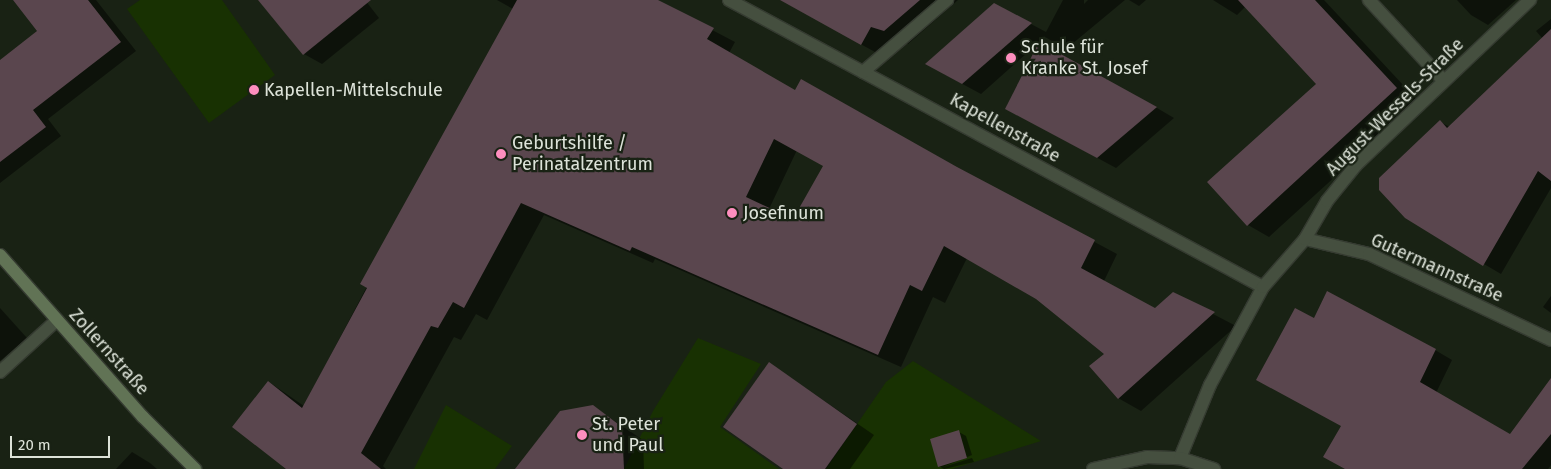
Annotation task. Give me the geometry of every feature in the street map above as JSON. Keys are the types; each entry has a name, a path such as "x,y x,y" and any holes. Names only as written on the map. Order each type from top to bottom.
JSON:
{"street":[{"name":"Kapellenstraße","path":"729,0 1264,286"},
{"path":"863,72 947,0"},
{"path":"1369,0 1444,81"},
{"name":"August-Wessels-Straße","path":"1180,458 1210,385 1264,286 1305,239 1327,201 1356,165 1530,0"},
{"name":"Gutermannstraße","path":"1305,239 1369,254 1551,340"},
{"name":"Zollernstraße","path":"0,254 57,320 195,469"},
{"path":"0,372 57,320"},
{"path":"1093,469 1147,457 1180,458 1214,469"}],"green space":[{"path":"140,0 222,0 275,75 209,123 127,9"},
{"path":"698,338 761,364 720,427 779,469 624,469 653,411"},
{"path":"913,361 1041,441 952,469 826,469 886,382"},
{"path":"446,405 512,446 495,469 414,469"}],"building":[{"path":"13,0 88,0 121,42 33,110 46,127 0,162 0,60 37,31"},
{"path":"258,0 371,0 303,55"},
{"path":"517,0 658,0 714,28 707,39 795,90 801,79 957,167 1095,240 1081,268 1155,308 1173,292 1215,312 1118,399 1089,366 1104,354 1036,299 944,246 922,291 910,285 878,355 632,247 630,251 521,203 464,308 453,302 438,328 431,326 361,453 381,469 286,469 232,427 268,381 302,408 367,288 360,284","holes":["774,139 823,166 793,219 746,197"]},
{"path":"780,0 920,0 884,31 871,27 861,45"},
{"path":"1238,0 1315,0 1397,88 1247,226 1207,182 1316,84"},
{"path":"994,3 1032,23 962,84 925,64"},
{"path":"1551,29 1551,181 1538,171 1483,266 1405,218 1379,190 1379,178 1440,120 1447,128"},
{"path":"1039,42 1157,107 1097,158 1005,109"},
{"path":"1327,291 1436,349 1420,382 1510,434 1551,378 1551,434 1522,469 1345,469 1323,457 1341,426 1256,380 1295,308 1314,318"},
{"path":"769,362 857,424 825,469 783,469 723,427"},
{"name":"St. Peter und Paul","path":"593,405 622,427 624,469 515,469 560,411"},
{"path":"959,430 967,458 938,467 930,439"}],"place":[{"name":"Schule für Kranke St. Josef","path":"1011,58"},
{"name":"Kapellen-Mittelschule","path":"254,90"},
{"name":"Geburtshilfe / Perinatalzentrum","path":"501,154"},
{"name":"Josefinum","path":"732,213"},
{"name":"St. Peter und Paul","path":"582,435"}]}
